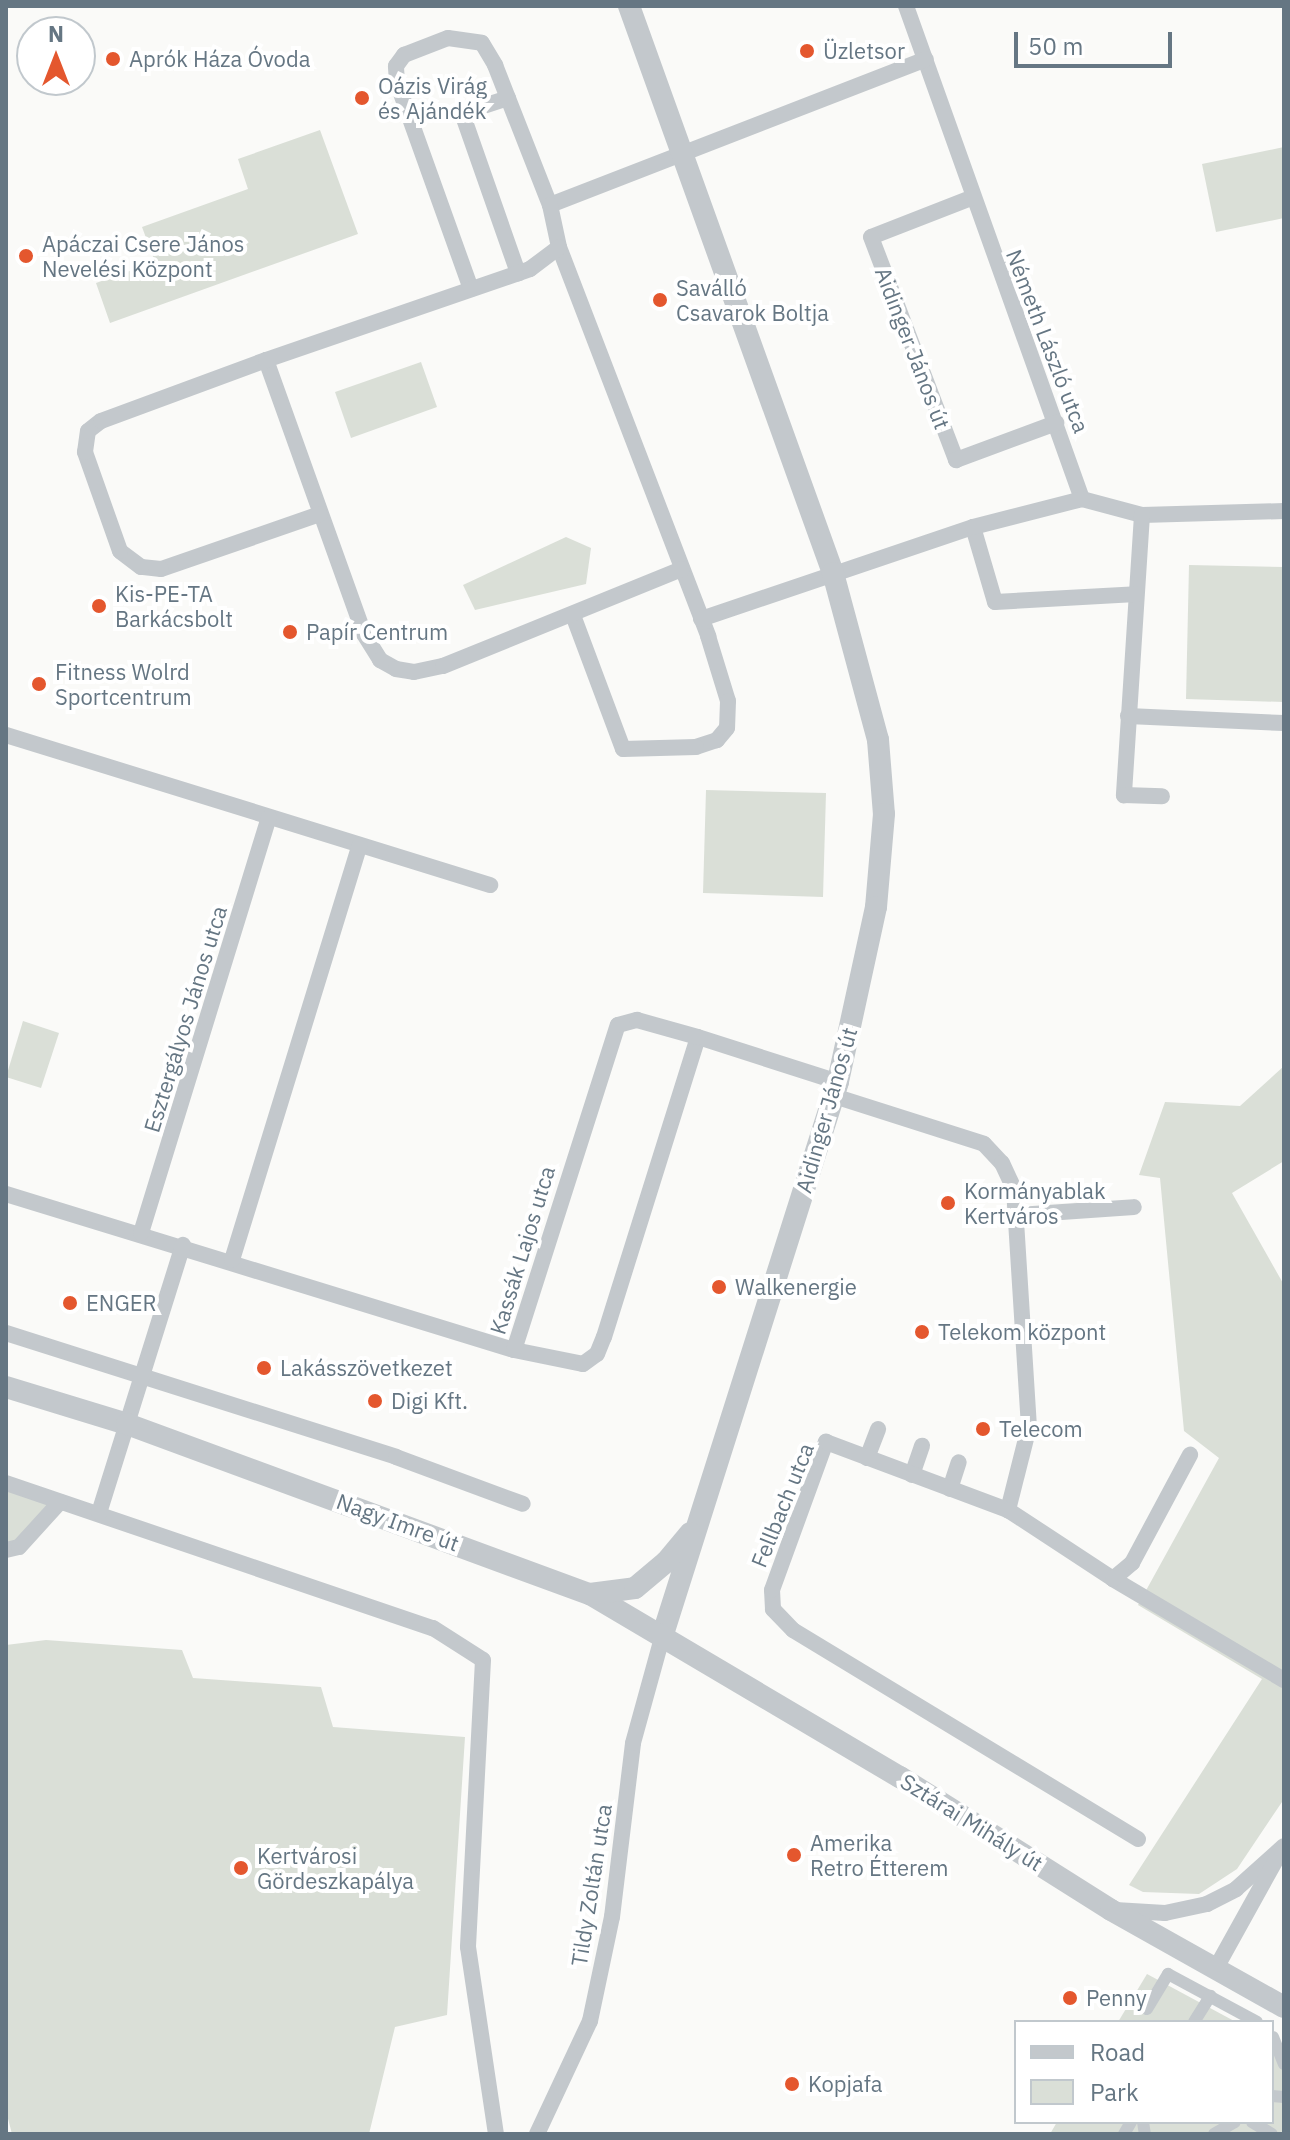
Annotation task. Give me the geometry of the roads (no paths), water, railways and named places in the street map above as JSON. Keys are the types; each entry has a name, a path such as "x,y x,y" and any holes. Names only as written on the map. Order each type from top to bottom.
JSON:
{"street":[{"name":"Aidinger János út","path":"629,6 833,573 878,740 884,814 876,907 836,1089 663,1634"},
{"name":"Németh László utca","path":"906,6 971,198 1082,499"},
{"path":"471,289 397,82 396,66 404,55 448,38 471,38 482,43 508,98 550,205 559,247 701,619 728,701 727,728 717,740 696,747 623,749 573,615"},
{"path":"550,205 681,157 926,59"},
{"path":"508,98 462,113 518,273"},
{"name":"Aidinger János út","path":"971,198 871,237 956,460 1056,423"},
{"path":"320,514 161,569 141,567 120,551 85,452 88,431 101,421 266,360 518,273 559,247"},
{"path":"266,360 364,634 380,660 396,669 414,672 443,666 682,569"},
{"path":"701,619 973,527 1082,499 1142,515 1284,511"},
{"path":"1142,515 1124,795 1162,796"},
{"path":"973,527 995,602 1136,594"},
{"path":"1128,716 1284,723"},
{"path":"6,735 490,885"},
{"name":"Esztergályos János utca","path":"141,1233 269,817"},
{"path":"232,1260 360,845"},
{"name":"Kassák Lajos utca","path":"698,1037 597,1354 583,1364 565,1364 514,1350 618,1025 637,1020 698,1037 984,1144 1002,1163 1018,1215 1029,1427 1008,1510"},
{"path":"6,1194 232,1260 514,1350"},
{"path":"1018,1215 1134,1207"},
{"path":"99,1513 183,1245"},
{"path":"6,1333 523,1504"},
{"name":"Nagy Imre út","path":"6,1387 127,1424 590,1594 663,1634"},
{"path":"867,1458 878,1429"},
{"name":"Fellbach utca","path":"1138,1839 793,1630 773,1609 772,1590 826,1442 1008,1510 1113,1579 1284,1680"},
{"path":"912,1475 922,1446"},
{"path":"1113,1579 1132,1563 1190,1455"},
{"path":"950,1489 959,1462"},
{"path":"6,1483 433,1628 478,1655 486,1666 485,1705 468,1947 496,2134"},
{"path":"6,1550 19,1547 60,1502"},
{"path":"590,1594 643,1583 698,1523"},
{"name":"Sztárai Mihály út","path":"663,1634 750,1692 900,1777 1111,1910 1284,2007"},
{"name":"Tildy Zoltán utca","path":"537,2134 590,2021 612,1917 633,1743 663,1634"},
{"path":"1111,1910 1165,1913 1207,1904 1236,1889 1284,1846"},
{"path":"1216,1968 1284,1846"},
{"path":"1147,2009 1168,1974 1249,2020"},
{"path":"1195,2020 1210,1996"},
{"path":"1274,2042 1284,2064"},
{"path":"1212,2134 1231,2124"}],"place":[{"name":"Üzletsor","path":"807,51"},
{"name":"Aprók Háza Óvoda","path":"113,59"},
{"name":"Oázis Virág és Ajándék","path":"362,98"},
{"name":"Apáczai Csere János Nevelési Központ","path":"26,256"},
{"name":"Saválló Csavarok Boltja","path":"660,300"},
{"name":"Kis-PE-TA Barkácsbolt","path":"99,606"},
{"name":"Papír Centrum","path":"290,632"},
{"name":"Fitness Wolrd Sportcentrum","path":"39,684"},
{"name":"Kormányablak Kertváros","path":"948,1203"},
{"name":"Walkenergie","path":"719,1287"},
{"name":"ENGER","path":"70,1303"},
{"name":"Telekom központ","path":"922,1332"},
{"name":"Lakásszövetkezet","path":"264,1368"},
{"name":"Digi Kft.","path":"375,1401"},
{"name":"Telecom","path":"983,1429"},
{"name":"Amerika Retro Étterem","path":"794,1855"},
{"name":"Kertvárosi Gördeszkapálya","path":"241,1868"},
{"name":"Penny","path":"1070,1998"},
{"name":"Kopjafa","path":"792,2084"}]}
